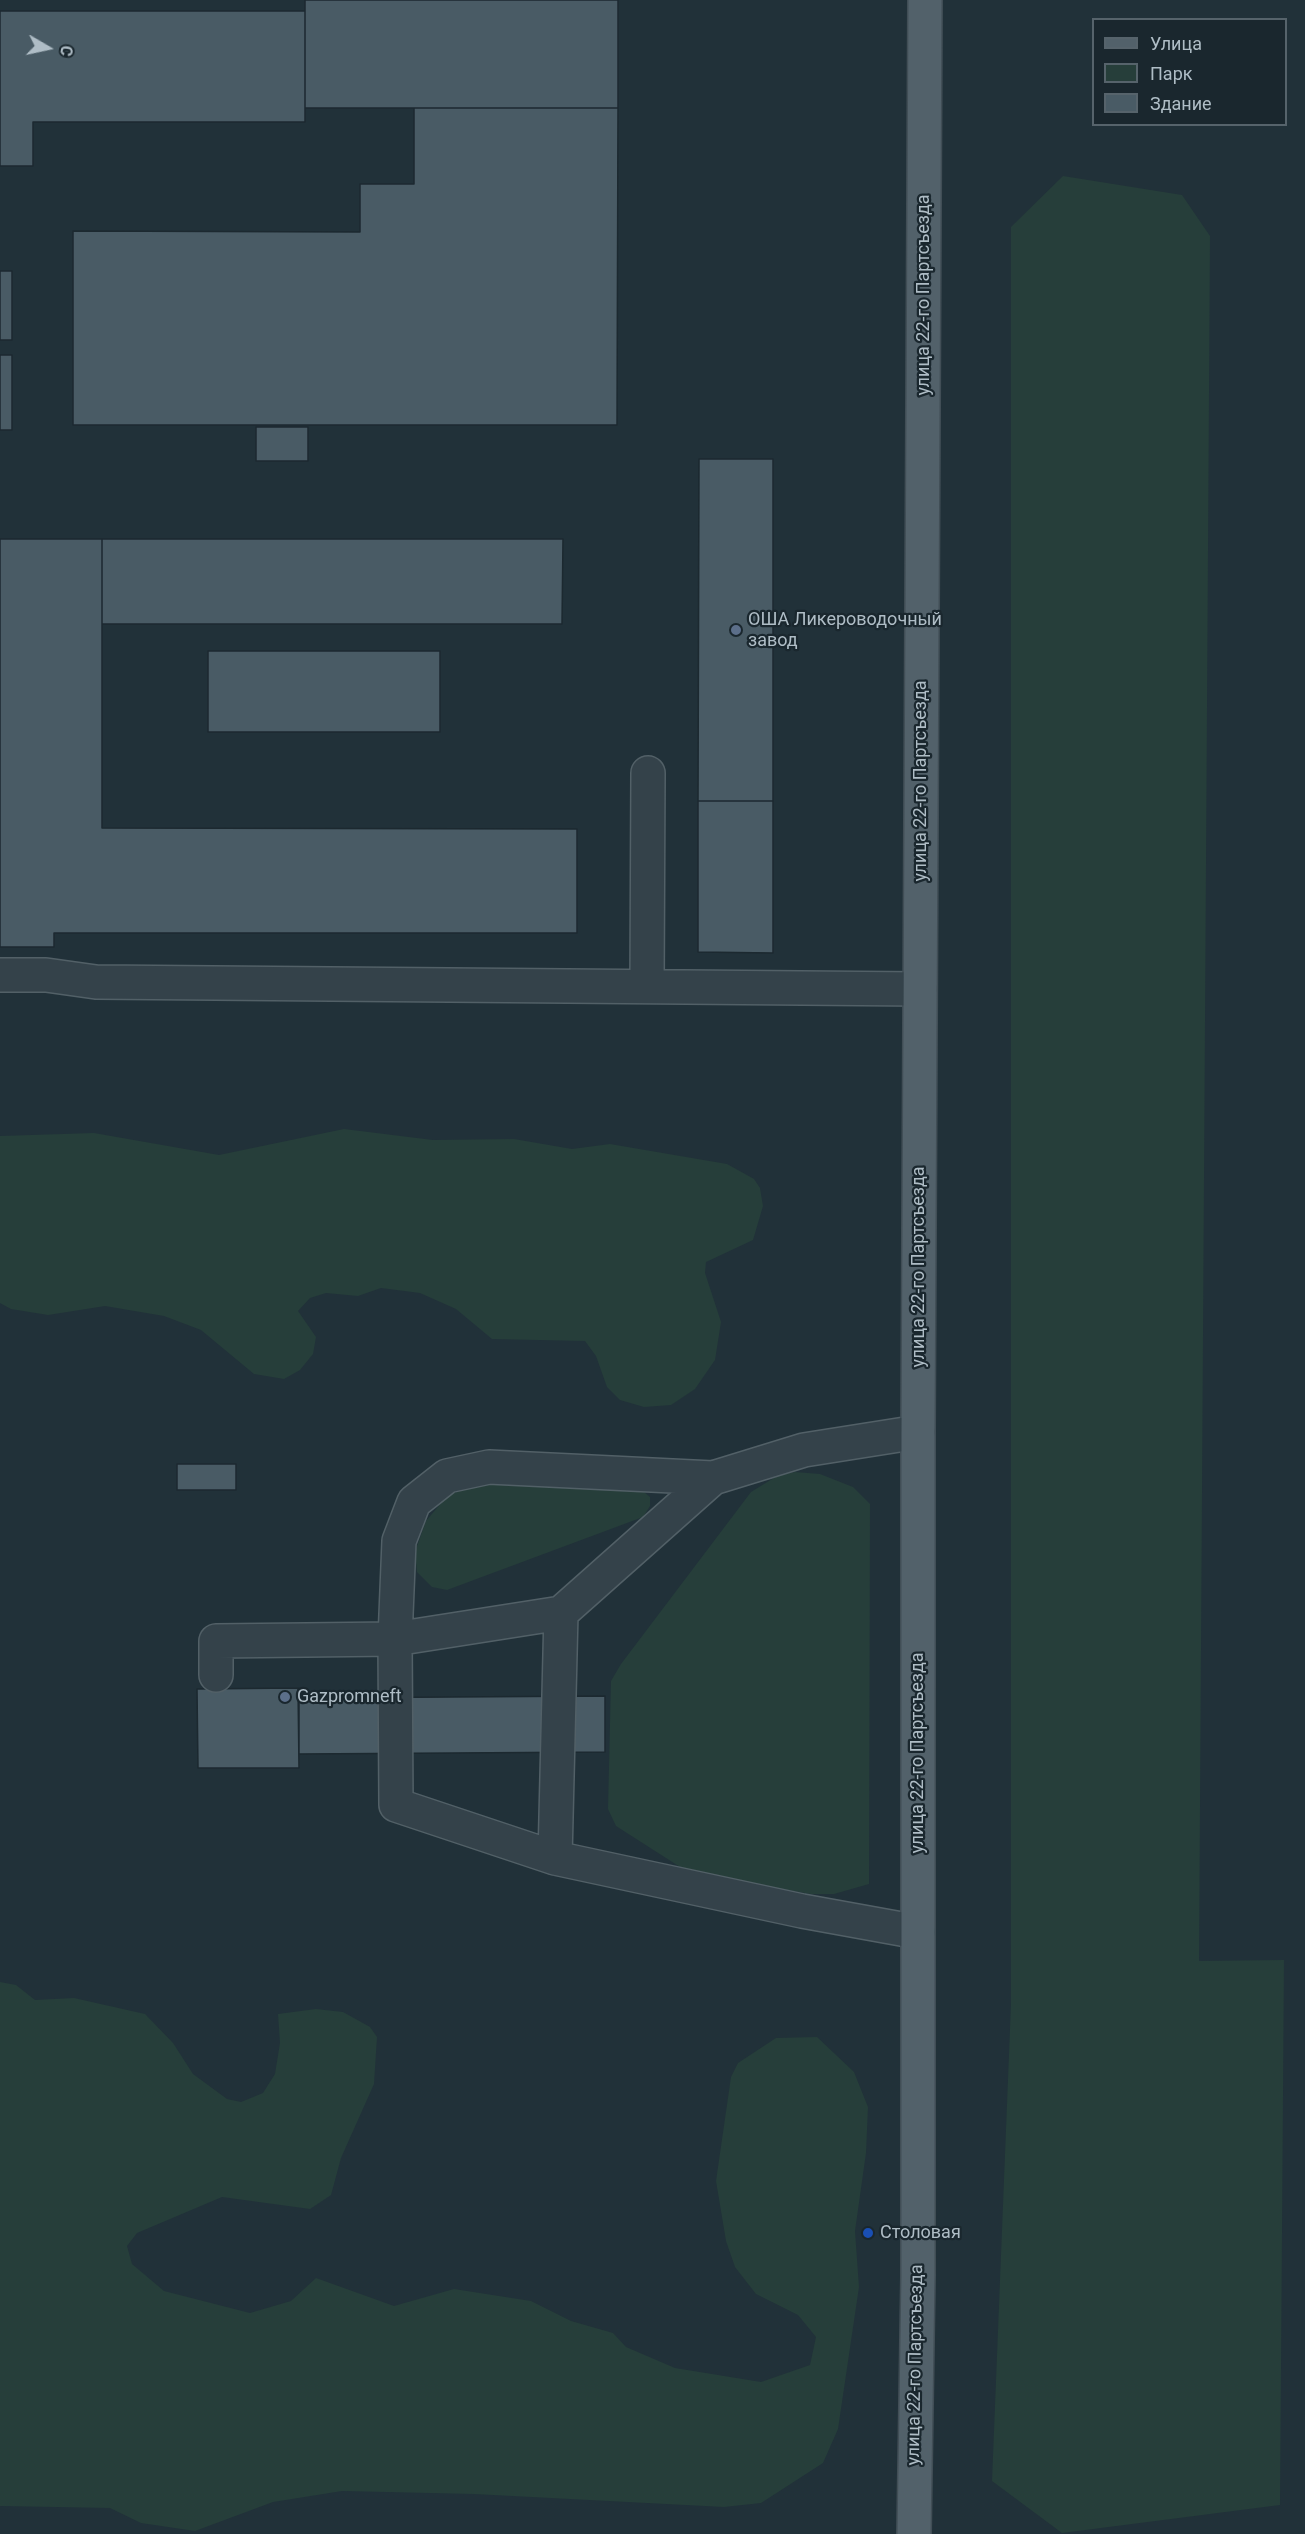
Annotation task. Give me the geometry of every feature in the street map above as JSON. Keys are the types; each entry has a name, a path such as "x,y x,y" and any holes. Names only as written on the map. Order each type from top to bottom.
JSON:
{"main road":[{"name":"улица 22-го Партсъезда","path":"914,2534 925,0"}],"lane":[{"path":"647,986 648,773"},
{"path":"0,975 46,975 96,982 920,989"},
{"path":"918,1432 804,1450 712,1478 489,1467 447,1476 414,1502 399,1540 395,1640 396,1805 555,1858 802,1911 918,1932"},
{"path":"216,1675 216,1641 395,1640 561,1613 712,1478"},
{"path":"555,1858 561,1613"}],"green space":[{"path":"1063,176 1182,195 1210,236 1199,1961 1284,1960 1280,2505 1062,2533 992,2481 1011,2004 1011,227"},
{"path":"344,1129 433,1140 514,1139 572,1149 610,1144 727,1164 754,1179 760,1188 763,1206 753,1240 706,1262 705,1273 721,1322 715,1360 695,1389 671,1405 644,1407 620,1400 607,1387 596,1356 585,1341 492,1339 456,1309 420,1293 381,1288 358,1296 326,1293 310,1298 298,1311 316,1337 313,1354 300,1370 284,1379 254,1374 201,1330 164,1316 105,1306 48,1315 11,1309 0,1303 0,1136 94,1133 219,1155"},
{"path":"795,1472 820,1474 853,1487 870,1504 869,1884 834,1894 811,1894 691,1874 616,1826 608,1809 611,1681 621,1664 751,1492 777,1476"},
{"path":"481,1484 632,1489 644,1492 650,1497 650,1506 643,1517 447,1590 432,1587 417,1572 415,1552 426,1521 448,1495"},
{"path":"0,1982 16,1985 35,2000 74,1998 145,2014 173,2043 193,2074 227,2099 241,2102 263,2093 275,2074 280,2043 278,2014 316,2009 343,2012 370,2027 377,2037 374,2084 341,2158 331,2195 310,2209 222,2197 137,2233 127,2246 132,2264 164,2291 250,2313 291,2301 316,2278 394,2306 454,2289 531,2301 571,2321 613,2333 626,2347 675,2368 761,2382 810,2365 816,2337 798,2315 756,2294 735,2267 726,2241 716,2181 731,2077 738,2063 776,2038 817,2037 854,2072 868,2107 866,2153 855,2231 859,2287 838,2429 823,2463 761,2503 724,2507 474,2494 342,2491 273,2502 195,2531 141,2523 110,2508 0,2506"}],"building":[{"path":"305,0 618,0 618,108 305,108"},
{"path":"0,11 305,11 305,122 33,122 33,166 0,166"},
{"path":"414,108 618,108 617,425 73,425 73,231 360,232 360,184 414,184"},
{"path":"0,271 12,271 12,340 0,340"},
{"path":"0,355 12,355 12,430 0,430"},
{"path":"256,427 308,427 308,461 256,461"},
{"name":"ОША Ликероводочный завод","path":"699,459 773,459 773,801 698,801"},
{"path":"0,539 102,539 102,828 577,829 577,933 54,933 54,947 0,947"},
{"path":"102,539 563,539 562,624 102,624"},
{"path":"208,651 440,651 440,732 208,732"},
{"path":"698,801 773,801 773,953 698,952"},
{"path":"177,1464 236,1464 236,1490 177,1490"},
{"path":"298,1688 299,1768 198,1768 197,1689"},
{"path":"605,1696 605,1752 299,1754 299,1698"}],"place":[{"name":"ОША Ликероводочный завод","path":"736,630"},
{"name":"Gazpromneft","path":"285,1697"},
{"name":"Столовая","path":"868,2233"}]}
